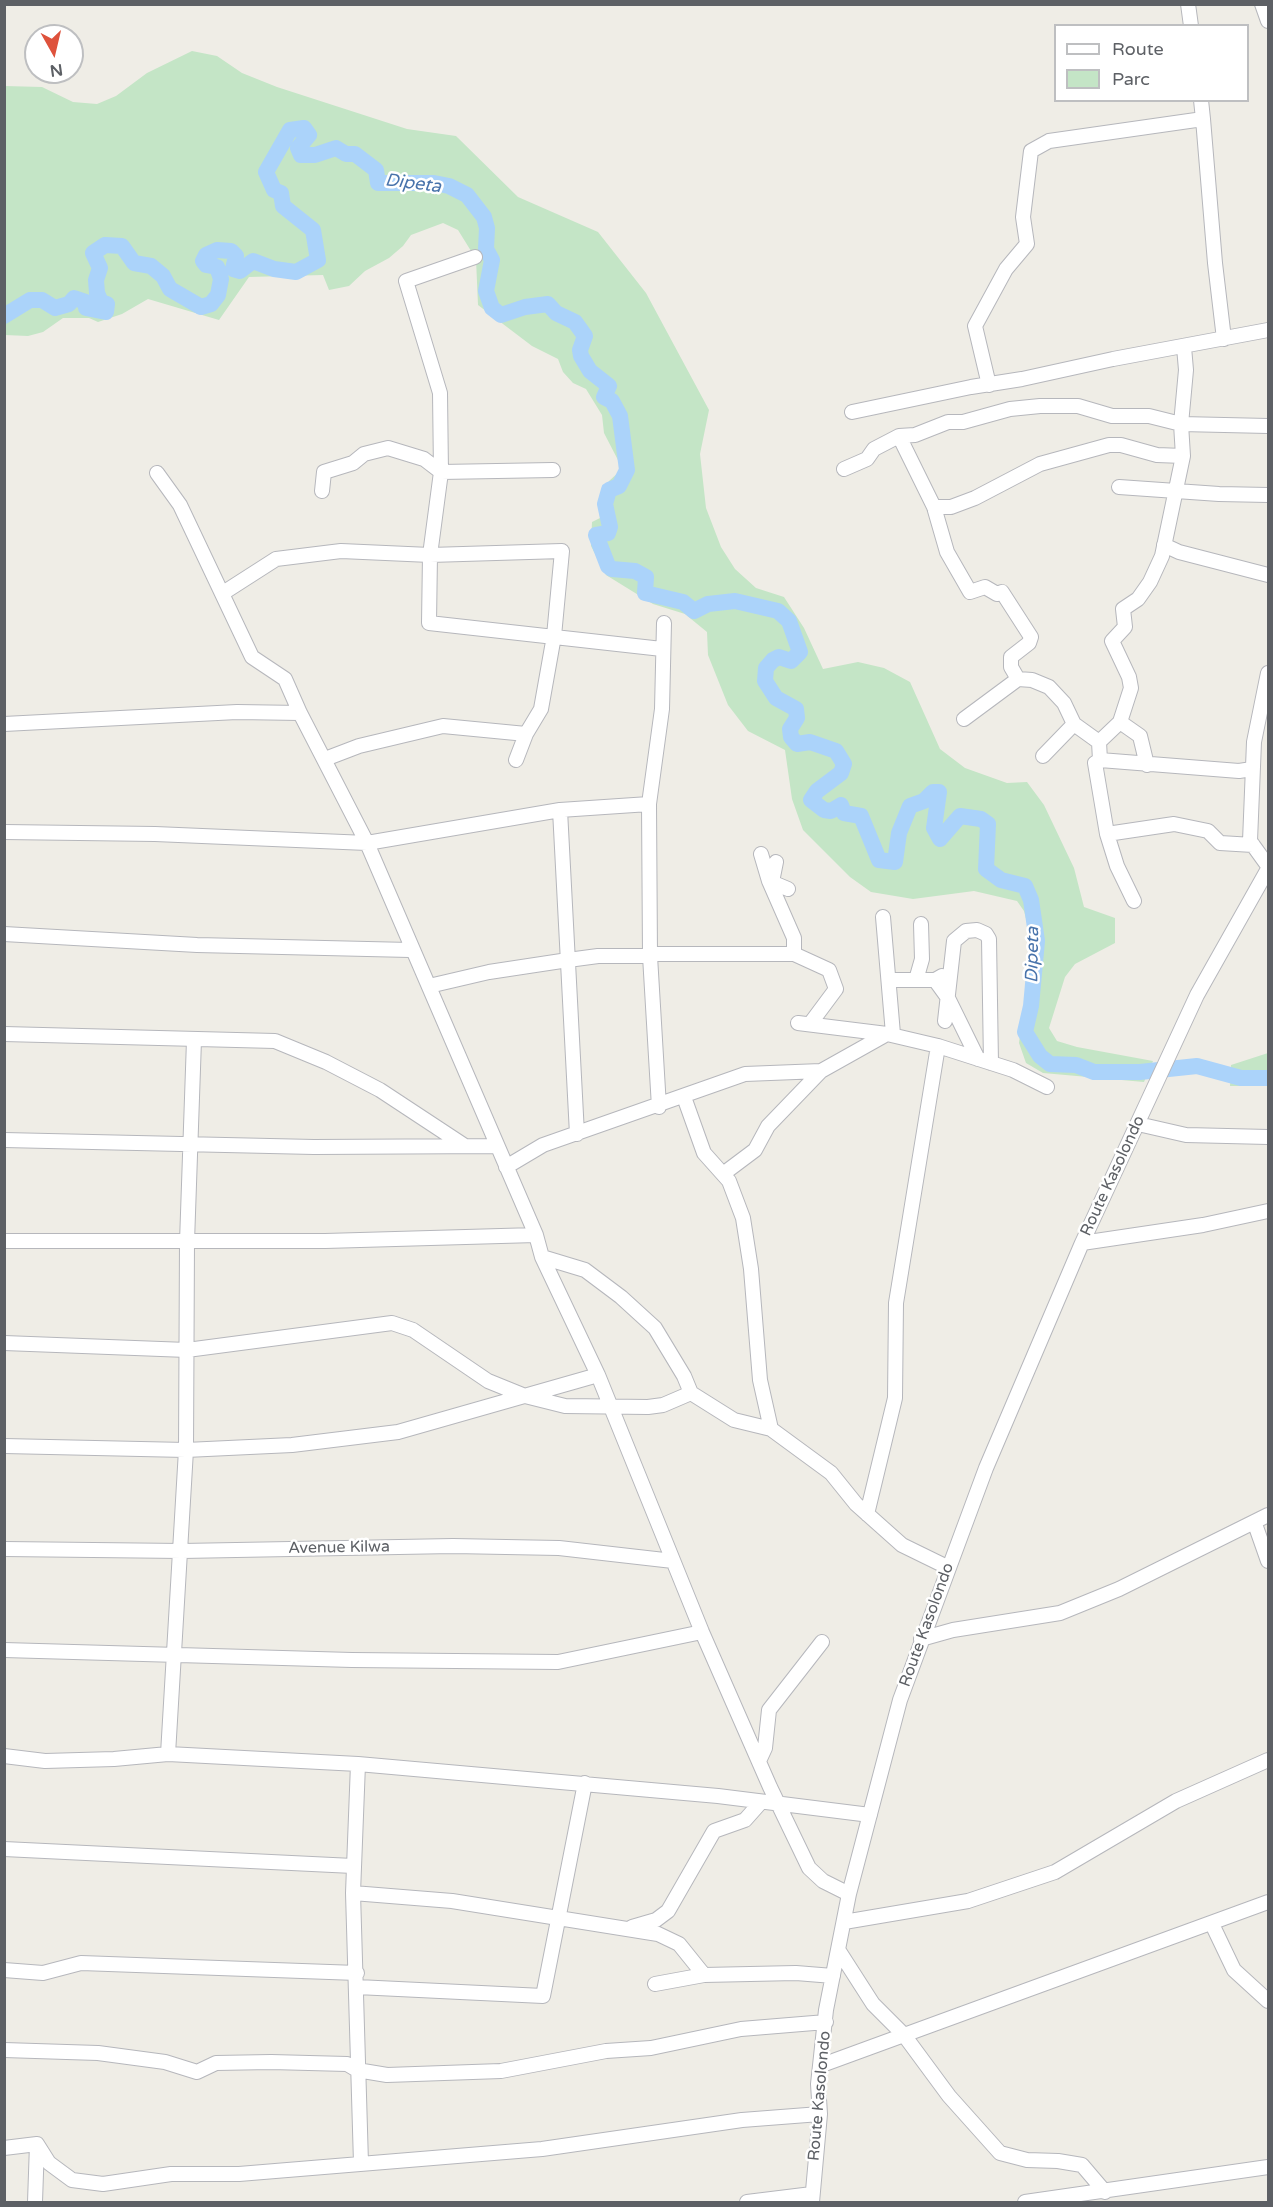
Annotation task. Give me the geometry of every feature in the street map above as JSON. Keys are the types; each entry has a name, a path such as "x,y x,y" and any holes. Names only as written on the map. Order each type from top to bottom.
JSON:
{"street":[{"path":"1188,4 1191,24"},
{"path":"1262,4 1269,21"},
{"path":"1200,102 1224,339"},
{"path":"988,385 975,326 1006,269 1028,244 1023,217 1033,157 1031,151 1049,141 1203,119"},
{"path":"475,257 406,281 440,393 441,472 430,555 429,623 662,649"},
{"path":"852,412 1269,330"},
{"path":"1100,760 1100,742 1120,722 1131,688 1129,677 1112,641 1125,627 1123,609 1138,599 1150,582 1164,545 1183,456 1180,424 1186,370 1184,347"},
{"path":"844,469 867,459 874,449 899,436 915,435 948,422 963,422 1010,409 1078,406 1112,416 1149,416 1180,424 1269,426"},
{"path":"899,436 934,507 947,552 970,592 985,587 997,594 1002,592 1031,637 1029,643 1011,657 1011,667 1018,680"},
{"path":"934,507 951,507 1006,484 1040,464 1101,447 1121,445 1157,455 1183,456"},
{"path":"322,491 324,472 353,463 364,454 388,448 424,459 441,472 553,470"},
{"path":"157,473 180,505 252,657 285,679 367,843 410,950 429,986 536,1235 542,1257 598,1375 702,1632 759,1761 809,1868 823,1881 849,1894"},
{"path":"1119,487 1269,495"},
{"path":"1164,545 1179,552 1269,575"},
{"path":"223,593 276,559 341,550 430,555 562,551 554,636 541,709 526,734 516,760"},
{"path":"659,1107 650,955 649,804 662,709 664,623"},
{"path":"1269,673 1254,742 1250,841 1269,868"},
{"path":"964,719 1018,680 1032,680 1048,687 1064,703 1074,724 1100,742"},
{"path":"4,724 237,712 300,713"},
{"path":"1120,722 1140,736 1147,765"},
{"path":"1043,756 1074,724"},
{"path":"325,759 359,746 443,726 526,734"},
{"path":"1134,901 1117,866 1107,834 1095,763 1100,760 1147,765 1200,766 1239,771 1252,769"},
{"path":"4,832 155,834 367,843 560,810 649,804"},
{"path":"560,810 577,1134"},
{"path":"1107,834 1174,824 1208,831 1220,843 1253,845"},
{"path":"761,854 794,938 794,954"},
{"path":"771,882 776,862"},
{"name":"Route Kasolondo","path":"812,2198 820,2114 818,2084 833,1976 849,1894 900,1700 947,1567 986,1468 1082,1243 1197,995 1269,868"},
{"path":"771,882 788,889"},
{"path":"884,917 890,1034"},
{"path":"916,980 922,959 921,924"},
{"path":"945,1021 954,941 966,931 977,930 986,933 989,939 985,1061"},
{"path":"4,934 197,945 410,950"},
{"path":"429,986 489,972 598,956 794,954 829,970 835,980 836,989 804,1024 890,1034 938,1046 1014,1070 1047,1087"},
{"path":"889,980 935,980 951,971"},
{"path":"935,980 985,1061"},
{"path":"4,1034 275,1041 326,1062 380,1090 465,1146"},
{"path":"723,1174 755,1150 768,1126 821,1071 890,1034"},
{"path":"168,1754 173,1653 182,1551 186,1450 187,1242 194,1040"},
{"path":"867,1514 895,1398 896,1303 938,1046"},
{"path":"506,1167 543,1145 659,1107 746,1074 821,1071"},
{"path":"684,1097 704,1153 729,1181 743,1218 751,1269 760,1380 771,1429"},
{"path":"1138,1124 1186,1136 1269,1137"},
{"path":"4,1140 190,1145 496,1146"},
{"path":"1082,1243 1203,1225 1269,1211"},
{"path":"4,1241 187,1242 536,1235"},
{"path":"542,1257 585,1270 638,1312 655,1328 684,1376 691,1393 734,1420 771,1429 831,1473 867,1514 902,1545 947,1567"},
{"path":"4,1343 187,1350 392,1323 413,1330 488,1382 525,1396 565,1406 663,1405 691,1393"},
{"path":"4,1446 186,1450 292,1446 398,1432 598,1375"},
{"path":"921,1640 953,1629 1060,1613 1119,1589 1255,1524 1269,1515"},
{"path":"1255,1524 1269,1561"},
{"name":"Avenue Kilwa","path":"4,1549 182,1551 463,1546 559,1548 673,1561"},
{"path":"4,1650 173,1653 352,1660 558,1662 702,1632"},
{"path":"759,1761 765,1748 769,1710 822,1642"},
{"path":"4,1756 45,1761 114,1759 168,1754 358,1764 585,1783 780,1806 819,1807 870,1815"},
{"path":"844,1922 968,1901 1055,1872 1176,1801 1269,1760"},
{"path":"358,1764 353,1893 361,2163"},
{"path":"4,1970 43,1973 81,1963 357,1980 543,1996 585,1783"},
{"path":"628,1928 656,1920 668,1911 714,1831 745,1820 761,1802"},
{"path":"4,1849 353,1866"},
{"path":"353,1893 452,1901 657,1934 679,1944 704,1976"},
{"path":"822,2065 1269,1902"},
{"path":"1212,1924 1234,1970 1269,2001"},
{"path":"839,1951 873,2004 904,2035 949,2096 1000,2153 1026,2160 1058,2160 1082,2165 1106,2192"},
{"path":"655,1984 704,1976 796,1973 833,1976"},
{"path":"4,2050 98,2053 165,2062 197,2072 216,2063 271,2062 347,2064 357,2070 387,2074 501,2071 606,2051 651,2048 741,2029 826,2022"},
{"path":"37,2144 50,2163 72,2180 103,2184 171,2174 238,2174 542,2149 742,2120 820,2114"},
{"path":"4,2148 37,2144"},
{"path":"35,2202 37,2144"},
{"path":"1024,2202 1269,2167"},
{"path":"747,2202 812,2198"}],"green space":[{"path":"192,51 217,56 242,73 277,87 407,129 456,136 518,197 598,232 646,293 709,410 700,454 706,508 721,547 735,569 756,588 784,597 804,628 823,669 858,662 884,668 910,682 940,749 965,768 1007,783 1027,782 1044,805 1074,868 1084,907 1115,918 1115,943 1075,964 1065,977 1049,1028 1057,1041 1153,1061 1144,1082 1043,1073 1026,1063 1019,1043 1032,942 1024,911 1017,901 974,891 913,899 871,892 850,877 803,830 792,799 785,750 748,731 728,705 708,655 707,632 685,614 653,604 606,575 591,546 592,522 600,518 598,500 609,481 620,471 619,462 604,433 602,415 586,389 573,383 563,372 558,359 532,346 478,305 476,259 458,230 443,223 411,235 403,246 389,258 365,271 349,286 329,290 323,275 249,277 219,320 148,299 122,314 98,322 89,318 63,318 43,332 28,336 5,335 5,86 42,87 73,102 97,104 116,96 147,73"},
{"path":"1268,1053 1268,1086 1230,1086 1231,1065"}],"waterway":[{"name":"Dipeta","path":"4,316 30,300 42,300 55,308 69,304 74,298 86,302 86,308 106,312 107,304 101,302 97,293 96,280 100,268 93,253 105,245 122,246 134,263 151,266 163,276 170,289 201,307 211,304 218,295 221,279 217,267 206,265 203,261 206,255 217,250 231,251 236,256 233,269 240,271 253,261 274,269 296,272 318,260 313,230 283,206 281,193 274,190 266,172 290,130 304,128 309,135 298,148 301,155 315,155 336,148 346,154 355,154 376,170 378,183 434,183 449,186 467,195 484,217 487,228 486,249 492,260 486,291 492,308 501,315 525,307 548,304 556,313 575,322 585,336 580,350 581,356 590,371 609,386 604,397 612,401 620,416 627,470 619,486 609,490 605,504 610,527 608,533 596,535 608,566 612,569 635,571 646,577 645,593 683,602 694,611 708,604 735,601 778,611 789,621 800,652 791,661 779,657 773,660 766,668 765,681 776,698 796,709 797,718 790,729 791,737 797,744 810,742 836,751 844,764 841,773 817,791 811,800 824,810 831,811 841,805 844,813 861,816 879,860 895,862 899,833 910,806 924,801 933,792 939,792 934,828 940,839 960,816 981,819 988,824 986,869 1001,880 1025,886 1031,900 1037,941 1031,1006 1025,1032 1040,1056 1050,1064 1076,1065 1094,1072 1140,1072 1197,1066 1241,1078 1268,1078"}]}
